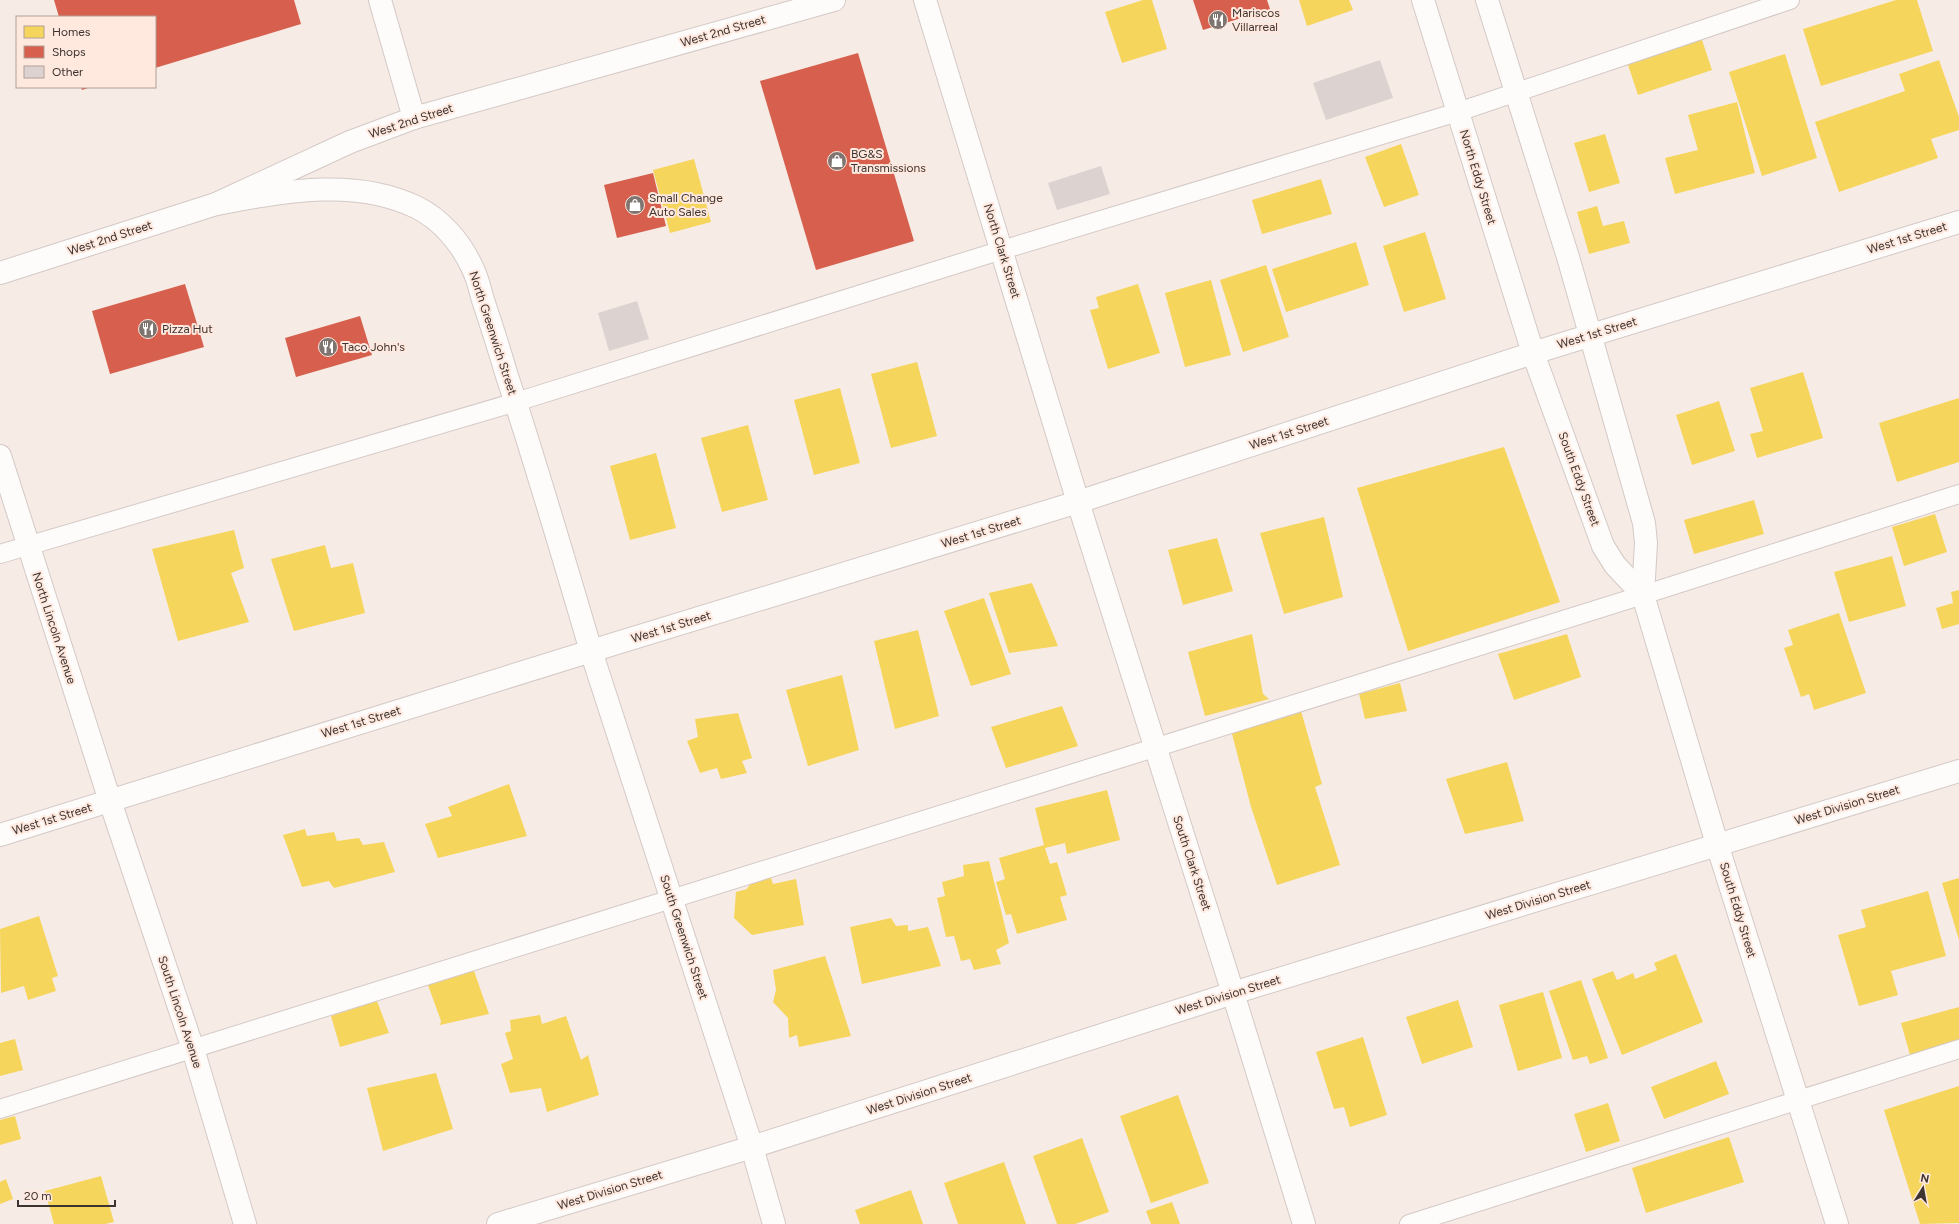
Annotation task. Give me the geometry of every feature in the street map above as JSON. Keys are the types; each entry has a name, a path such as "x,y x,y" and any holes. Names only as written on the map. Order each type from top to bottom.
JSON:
{"main road":[{"path":"380,0 414,118"},
{"name":"West 2nd Street","path":"0,273 216,204 350,142 414,118 834,0"},
{"name":"North Clark Street","path":"925,0 1078,502"},
{"name":"North Eddy Street","path":"1423,0 1533,353"},
{"path":"1487,0 1568,257 1590,336"},
{"name":"North Greenwich Street","path":"216,204 279,193 319,190 358,191 388,196 418,208 440,223 458,242 472,267 516,402 591,651"},
{"name":"West 1st Street","path":"0,835 591,651 1078,502 1533,353 1959,222"},
{"name":"South Eddy Street","path":"1590,336 1644,523 1646,543 1643,595 1717,844 1837,1224"},
{"name":"South Eddy Street","path":"1533,353 1603,546 1615,565 1643,595"},
{"name":"North Lincoln Avenue","path":"0,456 27,546 110,801"},
{"name":"South Clark Street","path":"1078,502 1233,993 1304,1224"},
{"name":"South Greenwich Street","path":"591,651 752,1147 774,1224"},
{"name":"West Division Street","path":"498,1224 752,1147 1233,993 1717,844 1959,772"},
{"name":"South Lincoln Avenue","path":"110,801 193,1049 245,1224"}],"lane":[{"path":"0,554 516,402 1002,250 1458,112 1790,0"},
{"path":"0,1109 671,898 1156,748 1959,494"},
{"path":"1409,1224 1959,1049"}],"building: Homes":[{"path":"1143,0 1152,0 1167,49 1122,63 1105,12"},
{"path":"1299,0 1349,0 1353,10 1307,26"},
{"path":"1896,0 1917,0 1933,51 1821,86 1803,29"},
{"path":"1701,37 1712,70 1638,95 1627,62"},
{"path":"1785,54 1817,158 1762,176 1729,72"},
{"path":"1939,60 1959,117 1959,130 1931,139 1938,158 1839,192 1815,122 1905,91 1899,74"},
{"path":"1737,102 1755,173 1675,194 1665,158 1698,150 1688,115"},
{"path":"1605,134 1620,183 1589,192 1574,143"},
{"path":"1401,144 1419,195 1384,207 1365,157"},
{"path":"694,159 711,222 670,233 653,170"},
{"path":"1321,179 1332,214 1262,234 1252,200"},
{"path":"1597,206 1603,226 1624,221 1630,243 1589,254 1577,212"},
{"path":"1425,232 1446,299 1404,312 1383,246"},
{"path":"1356,242 1369,285 1286,312 1272,269"},
{"path":"1266,265 1289,337 1243,352 1220,280"},
{"path":"1211,280 1231,355 1185,367 1165,293"},
{"path":"1138,284 1160,353 1108,369 1090,310 1099,308 1096,297"},
{"path":"917,362 937,436 891,448 871,374"},
{"path":"1803,372 1823,438 1757,458 1750,434 1763,431 1750,388"},
{"path":"840,388 860,463 814,475 794,400"},
{"path":"1959,398 1959,462 1897,482 1879,423"},
{"path":"1719,401 1735,451 1692,465 1676,415"},
{"path":"748,425 768,500 722,512 701,438"},
{"path":"1504,447 1560,602 1408,651 1357,488"},
{"path":"656,453 676,528 630,540 610,466"},
{"path":"1754,500 1764,534 1694,554 1684,520"},
{"path":"1935,514 1947,552 1904,566 1892,527"},
{"path":"1324,517 1343,597 1284,614 1260,533"},
{"path":"234,530 244,568 231,573 249,622 178,641 152,549"},
{"path":"1217,538 1233,591 1183,605 1168,550"},
{"path":"325,545 331,568 353,563 365,613 294,631 271,559"},
{"path":"1892,556 1906,606 1849,622 1834,572"},
{"path":"1032,583 1058,646 1009,653 989,593"},
{"path":"1959,590 1959,624 1942,629 1936,608 1953,603 1951,592"},
{"path":"984,598 1011,674 971,686 944,611"},
{"path":"1839,613 1866,693 1814,710 1809,694 1801,697 1784,648 1793,645 1788,630"},
{"path":"918,630 939,716 895,729 874,641"},
{"path":"1252,634 1263,694 1269,699 1205,716 1188,652"},
{"path":"1567,634 1581,677 1514,700 1498,654"},
{"path":"842,675 859,750 808,766 786,690"},
{"path":"1400,683 1407,711 1365,719 1359,694"},
{"path":"1062,706 1078,746 1006,768 991,727"},
{"path":"1301,711 1322,784 1315,787 1340,865 1277,885 1251,807 1231,730"},
{"path":"738,713 752,758 742,761 747,773 721,779 717,768 700,773 687,741 698,737 695,719"},
{"path":"1507,762 1524,821 1465,834 1446,779"},
{"path":"509,784 527,836 438,858 425,824 452,816 448,807"},
{"path":"1107,790 1120,840 1067,854 1065,843 1045,848 1050,864 1057,862 1067,895 1060,897 1067,920 1017,934 1011,914 1006,915 996,882 1005,879 999,858 1044,845 1035,808"},
{"path":"305,829 307,836 334,832 337,841 359,838 363,845 384,842 395,872 334,888 329,881 302,887 283,835"},
{"path":"989,861 1009,943 996,950 1001,964 974,970 970,959 961,961 954,936 946,937 937,898 945,896 942,882 964,876 963,865"},
{"path":"771,878 773,884 796,879 804,925 752,935 734,918 736,892 747,889 752,881"},
{"path":"1959,878 1959,940 1942,883"},
{"path":"1928,891 1946,956 1891,971 1898,995 1859,1006 1838,935 1866,927 1861,910"},
{"path":"39,916 58,976 52,978 56,991 28,1000 24,986 1,993 0,929"},
{"path":"891,918 896,926 908,925 908,931 928,927 941,966 862,984 850,927"},
{"path":"1676,954 1703,1022 1622,1055 1592,979 1613,971 1617,980 1633,973 1635,979 1657,970 1654,963"},
{"path":"825,956 851,1036 799,1047 797,1035 789,1038 788,1018 773,1002 776,990 773,970"},
{"path":"474,971 489,1014 440,1025 441,1021 428,985"},
{"path":"1581,980 1608,1058 1590,1064 1587,1056 1573,1060 1549,991"},
{"path":"1543,992 1562,1058 1518,1071 1499,1005"},
{"path":"1458,1000 1473,1047 1422,1064 1406,1017"},
{"path":"377,1001 389,1033 340,1047 331,1016"},
{"path":"1959,1007 1959,1042 1910,1055 1901,1023"},
{"path":"540,1015 542,1024 566,1016 581,1060 588,1055 599,1095 547,1112 541,1088 510,1093 501,1064 513,1059 505,1033 511,1031 510,1020"},
{"path":"1363,1037 1387,1115 1350,1127 1344,1107 1334,1109 1316,1052"},
{"path":"15,1039 23,1070 0,1076 0,1043"},
{"path":"1716,1061 1729,1094 1664,1119 1651,1087"},
{"path":"436,1073 453,1129 383,1151 367,1088"},
{"path":"1959,1086 1959,1223 1920,1224 1884,1110"},
{"path":"1178,1095 1209,1183 1151,1203 1120,1116"},
{"path":"1608,1103 1620,1141 1586,1152 1574,1114"},
{"path":"15,1116 21,1139 0,1145 0,1120"},
{"path":"1729,1137 1744,1182 1646,1213 1632,1168"},
{"path":"1082,1138 1109,1212 1075,1224 1057,1224 1033,1156"},
{"path":"1004,1162 1026,1224 958,1224 944,1183"},
{"path":"101,1176 114,1222 105,1224 54,1224 45,1191"},
{"path":"6,1179 13,1199 0,1204 0,1182"},
{"path":"911,1190 923,1224 860,1224 855,1210"},
{"path":"1172,1202 1180,1224 1151,1224 1146,1211"}],"building: Shops":[{"path":"54,0 294,0 301,24 156,68 156,16 59,16"},
{"name":"Mariscos Villarreal","path":"1193,0 1267,0 1270,9 1203,30"},
{"name":"BG&S Transmissions","path":"858,53 914,241 816,270 760,81"},
{"name":"Small Change Auto Sales","path":"653,173 666,226 617,238 604,185"},
{"name":"Pizza Hut","path":"185,284 204,347 110,374 92,311"},
{"name":"Taco John's","path":"360,316 372,355 296,377 285,338"}],"building: Other":[{"path":"1380,60 1393,98 1326,120 1313,83"},
{"path":"1101,166 1110,194 1057,210 1048,183"},
{"path":"637,301 649,339 609,351 598,313"}],"place":[{"name":"Mariscos Villarreal","path":"1218,20"},
{"name":"BG&S Transmissions","path":"837,161"},
{"name":"Small Change Auto Sales","path":"635,205"},
{"name":"Pizza Hut","path":"148,329"},
{"name":"Taco John's","path":"328,347"}]}
